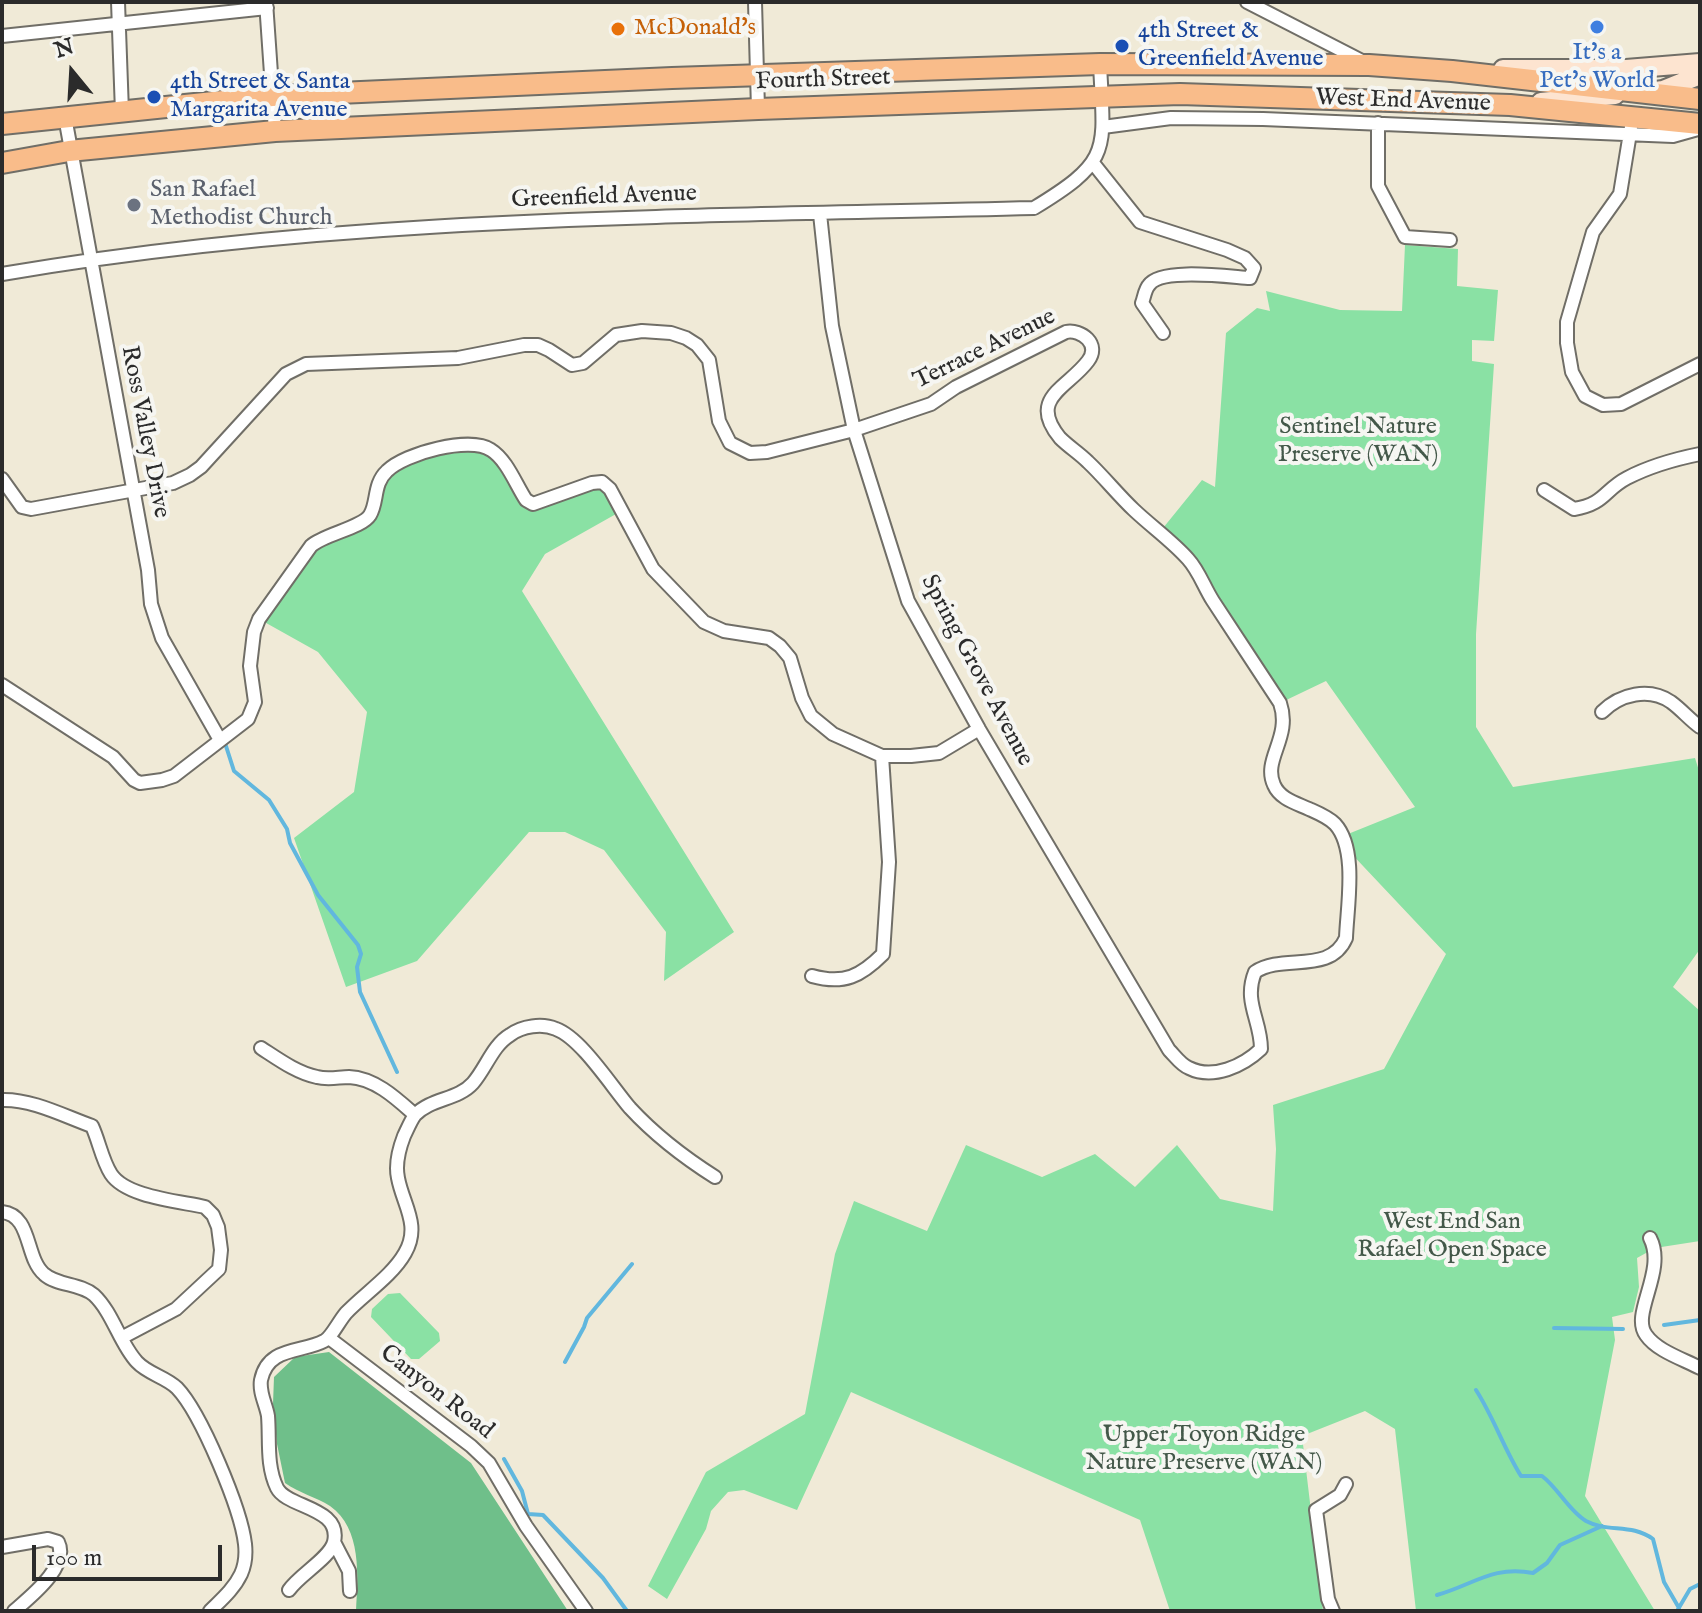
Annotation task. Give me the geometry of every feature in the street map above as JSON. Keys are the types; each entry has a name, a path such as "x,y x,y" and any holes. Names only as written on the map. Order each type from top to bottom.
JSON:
{"main road":[{"name":"Fourth Street","path":"1452,71 1626,69 1700,63"},
{"name":"Fourth Street","path":"2,124 272,96 1100,64 1369,65 1646,92"},
{"name":"Fourth Street","path":"2,163 69,151 275,131 758,109 1180,94 1510,105 1663,90 1700,75"},
{"path":"1646,92 1700,102"},
{"path":"1634,125 1700,102"},
{"path":"1510,105 1634,125 1700,126"}],"street":[{"path":"118,2 122,112"},
{"path":"755,2 758,109"},
{"path":"1247,2 1369,65"},
{"path":"2,36 117,25 266,5 275,131"},
{"path":"1100,64 1103,127 1099,155 1093,163 1140,222 1227,250 1245,258 1254,268 1250,278 1191,273 1149,284 1142,303 1163,333"},
{"name":"Ross Valley Drive","path":"65,117 155,620 162,638 220,740"},
{"name":"West End Avenue","path":"1103,127 1171,118 1634,125"},
{"path":"1378,123 1378,186 1405,237 1450,240"},
{"path":"1634,125 1620,194 1593,232 1567,322 1572,372 1585,396 1603,405 1621,404 1700,364"},
{"name":"Greenfield Avenue","path":"2,274 90,259 373,230 562,219 1034,208 1072,185 1093,163"},
{"name":"Spring Grove Avenue","path":"820,214 832,326 854,430 908,601 979,729 1155,1024"},
{"name":"Terrace Avenue","path":"2,479 22,507 31,509 173,483 201,467 286,374 306,364 458,358 538,345 572,365 583,363 616,335 642,331 671,333 697,345 709,360 719,421 730,443 750,453 767,452 854,430 931,404 956,387 1066,332 1074,330 1084,334 1092,352 1089,360 1054,393 1047,406 1052,428 1188,559 1280,703 1284,728 1270,772 1279,793 1327,818 1336,826 1343,836 1349,863 1346,938 1335,955 1274,964 1255,972 1249,995 1261,1049 1248,1062 1203,1073 1186,1067 1169,1050 1155,1024"},
{"path":"2,685 113,757 134,780 140,783 174,776 248,719 256,695 250,666 254,632 259,619 311,546 320,537 362,522 370,515 378,483 386,471 398,463 420,454 472,444 489,448 498,455 526,500 533,504 602,482 610,489 653,569 704,622 724,631 769,638 780,646 790,658 811,716 833,734 882,756 939,753 979,729"},
{"path":"1544,490 1574,509 1586,507 1601,501 1623,480 1639,472 1677,458 1700,454"},
{"path":"1602,712 1623,696 1652,696 1668,700 1700,727"},
{"path":"812,976 831,982 851,977 868,969 883,954 889,862 882,756"},
{"path":"289,1590 330,1550 334,1532 329,1521 319,1513 283,1495 278,1489 271,1467 268,1417 261,1385 264,1372 274,1359 329,1338 344,1315 407,1250 413,1225 397,1165 415,1115 470,1086 496,1049 512,1033 534,1026 550,1027 559,1029 597,1066 632,1110 694,1164 715,1177"},
{"path":"261,1048 319,1078 359,1079 376,1086 415,1115"},
{"path":"2,1100 47,1109 92,1126 109,1171 117,1182 129,1190 205,1207 213,1215 221,1250 219,1269 176,1309 123,1337"},
{"path":"2,1212 11,1213 18,1220 38,1268 45,1276 88,1291 96,1297 134,1359 144,1369 176,1386 197,1415 214,1453 245,1543 242,1573 231,1590 210,1611"},
{"path":"1650,1238 1655,1248 1655,1268 1640,1319 1643,1333 1655,1344 1700,1368"},
{"name":"Canyon Road","path":"329,1338 489,1463 526,1526 586,1611"},
{"path":"1333,1611 1328,1599 1316,1510 1340,1495 1346,1484"},
{"path":"2,1547 48,1539 58,1542 61,1549 60,1560 42,1585 14,1611"},
{"path":"334,1542 349,1571 350,1591"}],"green space":[{"name":"West End San Rafael Open Space","path":"1405,245 1458,249 1457,286 1498,290 1494,341 1472,340 1472,361 1494,364 1476,634 1476,727 1513,787 1695,758 1700,774 1700,949 1673,987 1700,1011 1700,1241 1655,1248 1637,1258 1639,1287 1633,1312 1612,1317 1615,1340 1585,1496 1655,1611 1416,1611 1395,1429 1365,1411 1302,1436 1323,1611 1170,1611 1140,1520 851,1392 797,1510 744,1490 728,1492 711,1511 706,1529 667,1599 648,1586 706,1472 805,1414 835,1254 854,1201 927,1231 966,1145 1042,1177 1095,1154 1135,1187 1177,1145 1220,1199 1273,1211 1276,1149 1273,1105 1384,1069 1446,954 1347,849 1343,836 1415,807 1326,681 1280,703 1195,567 1159,533 1202,480 1215,487 1226,333 1257,308 1270,311 1266,291 1340,310 1402,311"},
{"path":"489,448 526,500 602,482 616,514 545,554 522,591 734,932 664,981 666,932 604,850 565,832 529,832 417,961 346,987 294,838 354,792 367,712 318,652 259,619 320,537 363,522 378,483 419,454"},
{"path":"400,1293 439,1333 440,1341 419,1359 411,1359 371,1317 372,1309 388,1294"},
{"path":"329,1352 471,1463 568,1611 356,1611 356,1554 348,1527 330,1506 285,1483 277,1444 274,1377 295,1357"}],"waterway":[{"path":"225,743 234,771 269,800 287,829 290,843 318,895 358,945 361,954 357,967 360,992 397,1072"},
{"path":"565,1362 587,1318 632,1264"},
{"path":"1664,1325 1700,1320"},
{"path":"1554,1328 1623,1329"},
{"path":"1476,1390 1521,1476 1542,1476 1574,1511 1594,1525 1636,1531 1653,1539 1664,1582 1679,1608"},
{"path":"504,1459 522,1491 528,1514 543,1515 603,1578 627,1611"},
{"path":"1437,1595 1495,1574 1533,1573 1547,1563 1560,1545 1602,1526"},
{"path":"1677,1611 1690,1589 1700,1584"}],"place":[{"name":"It's a Pet's World","path":"1597,27"},
{"name":"McDonald's","path":"618,29"},
{"name":"4th Street & Greenfield Avenue","path":"1122,46"},
{"name":"4th Street & Santa Margarita Avenue","path":"154,97"},
{"name":"San Rafael Methodist Church","path":"134,205"}],"park label":[{"name":"Sentinel Nature Preserve (WAN)","path":"1358,442"},
{"name":"Upper Toyon Ridge Nature Preserve (WAN)","path":"1204,1450"}]}
